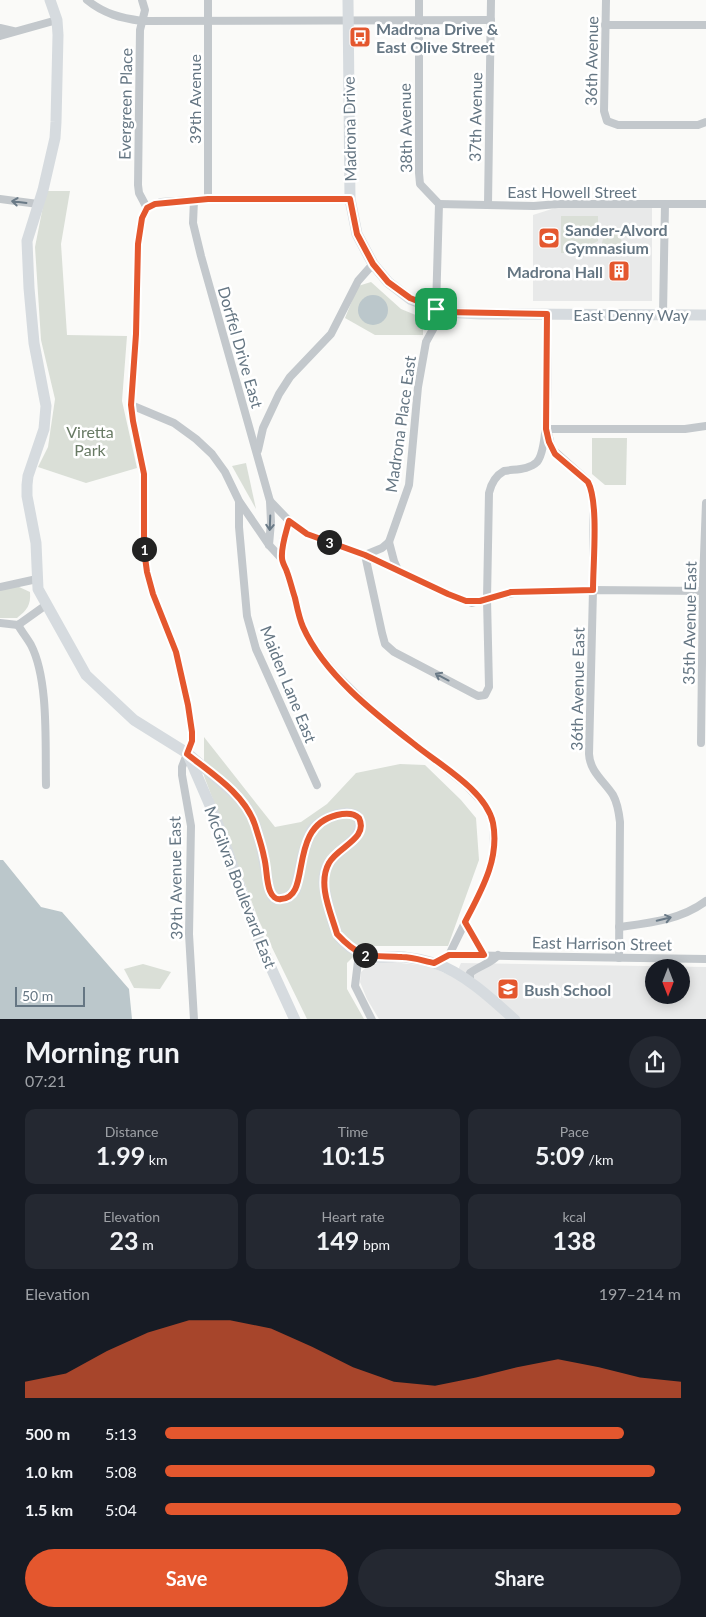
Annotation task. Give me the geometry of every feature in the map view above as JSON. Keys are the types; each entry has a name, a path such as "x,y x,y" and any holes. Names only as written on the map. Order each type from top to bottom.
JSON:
{"street":[{"path":"50,0 57,20 55,138 27,241 34,343 46,406 44,432 28,476 27,485 27,496 36,543 38,590 86,675 134,720 187,754 237,796 247,808 254,821 264,858 269,888 273,897 277,899 287,898 295,891 303,854 315,826 327,818 342,814 352,814 359,818 361,825 358,835 328,863 324,881 337,934 359,953 372,956 404,957 434,963 446,968 491,998 514,1019"},
{"path":"87,0 98,9 112,15 142,21 491,20"},
{"name":"Evergreen Place","path":"142,0 145,10 140,30 138,185 139,192 147,208"},
{"name":"39th Avenue","path":"208,0 208,199"},
{"name":"Madrona Drive","path":"348,0 350,199 357,234 373,264 388,282 410,298 440,310"},
{"name":"38th Avenue","path":"419,0 419,174 420,184 439,204"},
{"name":"37th Avenue","path":"488,204 491,0"},
{"name":"36th Avenue","path":"606,0 604,112 608,121 618,125 698,125 706,122"},
{"path":"0,36 57,20"},
{"path":"605,25 706,25"},
{"path":"0,28 13,31"},
{"path":"0,199 38,204"},
{"path":"147,208 162,202 208,199 350,199"},
{"name":"Dorffel Drive East","path":"194,200 193,223 199,248 270,502 269,545"},
{"path":"439,204 440,310"},
{"name":"East Howell Street","path":"439,204 534,206 558,204 706,204"},
{"path":"664,314 665,204"},
{"name":"39th Avenue East","path":"147,208 142,218 138,244 136,334 131,405 144,474 144,550 147,572 153,594 176,652 184,687 192,741 182,767 182,775 191,826 189,934 194,1019"},
{"path":"257,454 262,428 278,394 290,376 312,356 331,334 358,281 373,264"},
{"name":"East Denny Way","path":"440,310 480,314 706,315"},
{"name":"Madrona Place East","path":"389,542 409,486 418,387 426,342 440,310"},
{"path":"398,570 389,542 382,548 365,555 386,644 394,652 470,692 478,696 485,695 489,688 487,599 491,486 495,479 504,471 526,468 538,461 543,451 546,429 547,314"},
{"path":"131,405 174,424 196,438 212,454 225,472 239,501 269,545 282,559 302,626 334,672 385,721 478,797 490,814 493,823 494,854 484,884 449,955"},
{"path":"546,429 685,429 706,426"},
{"name":"36th Avenue East","path":"546,429 552,449 588,482 591,488 594,510 590,763 612,794 619,812 619,958"},
{"name":"Maiden Lane East","path":"239,501 239,527 247,616 256,649 317,785"},
{"name":"Dorffel Drive East","path":"270,502 289,521 307,534 365,555 466,601 472,602 511,592 593,590 704,591"},
{"name":"35th Avenue East","path":"701,743 706,503"},
{"path":"282,559 283,541 289,521"},
{"path":"0,587 37,579"},
{"path":"0,623 18,625 46,605"},
{"path":"18,625 31,646 37,662 42,689 45,718 46,785"},
{"name":"McGilvra Boulevard East","path":"187,754 218,824 261,946 295,1019"},
{"path":"619,927 682,915 696,909 706,901"},
{"path":"465,922 484,955"},
{"path":"359,953 355,986 372,1019"},
{"name":"East Harrison Street","path":"434,963 449,955 706,959"},
{"path":"470,983 470,973 480,965 494,960 498,955"}],"shaded area":[{"path":"652,206 652,301 533,301 533,215 558,207"},
{"path":"373,295 383,300 388,310 383,320 373,325 363,320 358,310 363,300"},
{"path":"0,860 3,860 41,907 62,912 129,989 132,1019 0,1019"},
{"name":"Bush School","path":"384,961 427,966 455,977 461,963 645,966 645,1004 690,1004 690,967 706,967 706,1019 379,1019 367,999 360,982 361,972 368,966"}],"green space":[{"name":"Viretta Park","path":"46,191 70,191 61,244 67,335 127,336 122,401 137,468 86,483 38,467 48,447 55,399 41,340 35,247"},
{"path":"561,216 598,216 598,241 590,245 588,253 561,253"},
{"path":"612,233 619,236 622,243 619,250 612,253 605,250 602,243 605,236"},
{"path":"371,282 401,309 423,318 423,335 375,335 345,318 358,286"},
{"path":"592,438 627,438 626,485 605,485 592,474"},
{"path":"246,463 256,509 232,466"},
{"path":"17,586 30,592 28,607 17,618 0,618 0,589"},
{"path":"204,737 275,827 301,822 327,804 356,773 400,764 425,765 461,800 476,818 479,860 448,946 364,946 347,963 347,989 364,1019 307,1019 259,921 204,776"},
{"path":"143,964 171,972 160,989 134,988 124,969"}],"place":[{"name":"Madrona Drive & East Olive Street","path":"360,37"},
{"name":"Sander-Alvord Gymnasium","path":"549,238"},
{"name":"Madrona Hall","path":"619,271"},
{"name":"Bush School","path":"508,989"}],"route":[{"path":"208,199 350,199 357,234 373,264 388,282 399,291 436,309 445,312 480,314 547,314 546,429 549,442 555,454 588,482 591,488 594,510 593,590 511,592 472,602 448,594 365,555 307,534 289,521 283,541 282,559 302,626 324,660 370,708 466,785 485,805 493,823 495,839 492,864 465,922 484,955 449,955 434,963 404,957 372,956 359,953 337,934 325,890 325,872 328,863 333,857 358,835 361,825 356,815 347,813 336,815 327,818 315,826 303,854 295,891 287,898 277,899 270,893 264,858 254,821 247,808 237,796 187,754 192,741 188,705 176,652 153,594 147,572 144,550 144,474 131,405 136,334 138,244 142,218 147,208 162,202 208,199"}]}
